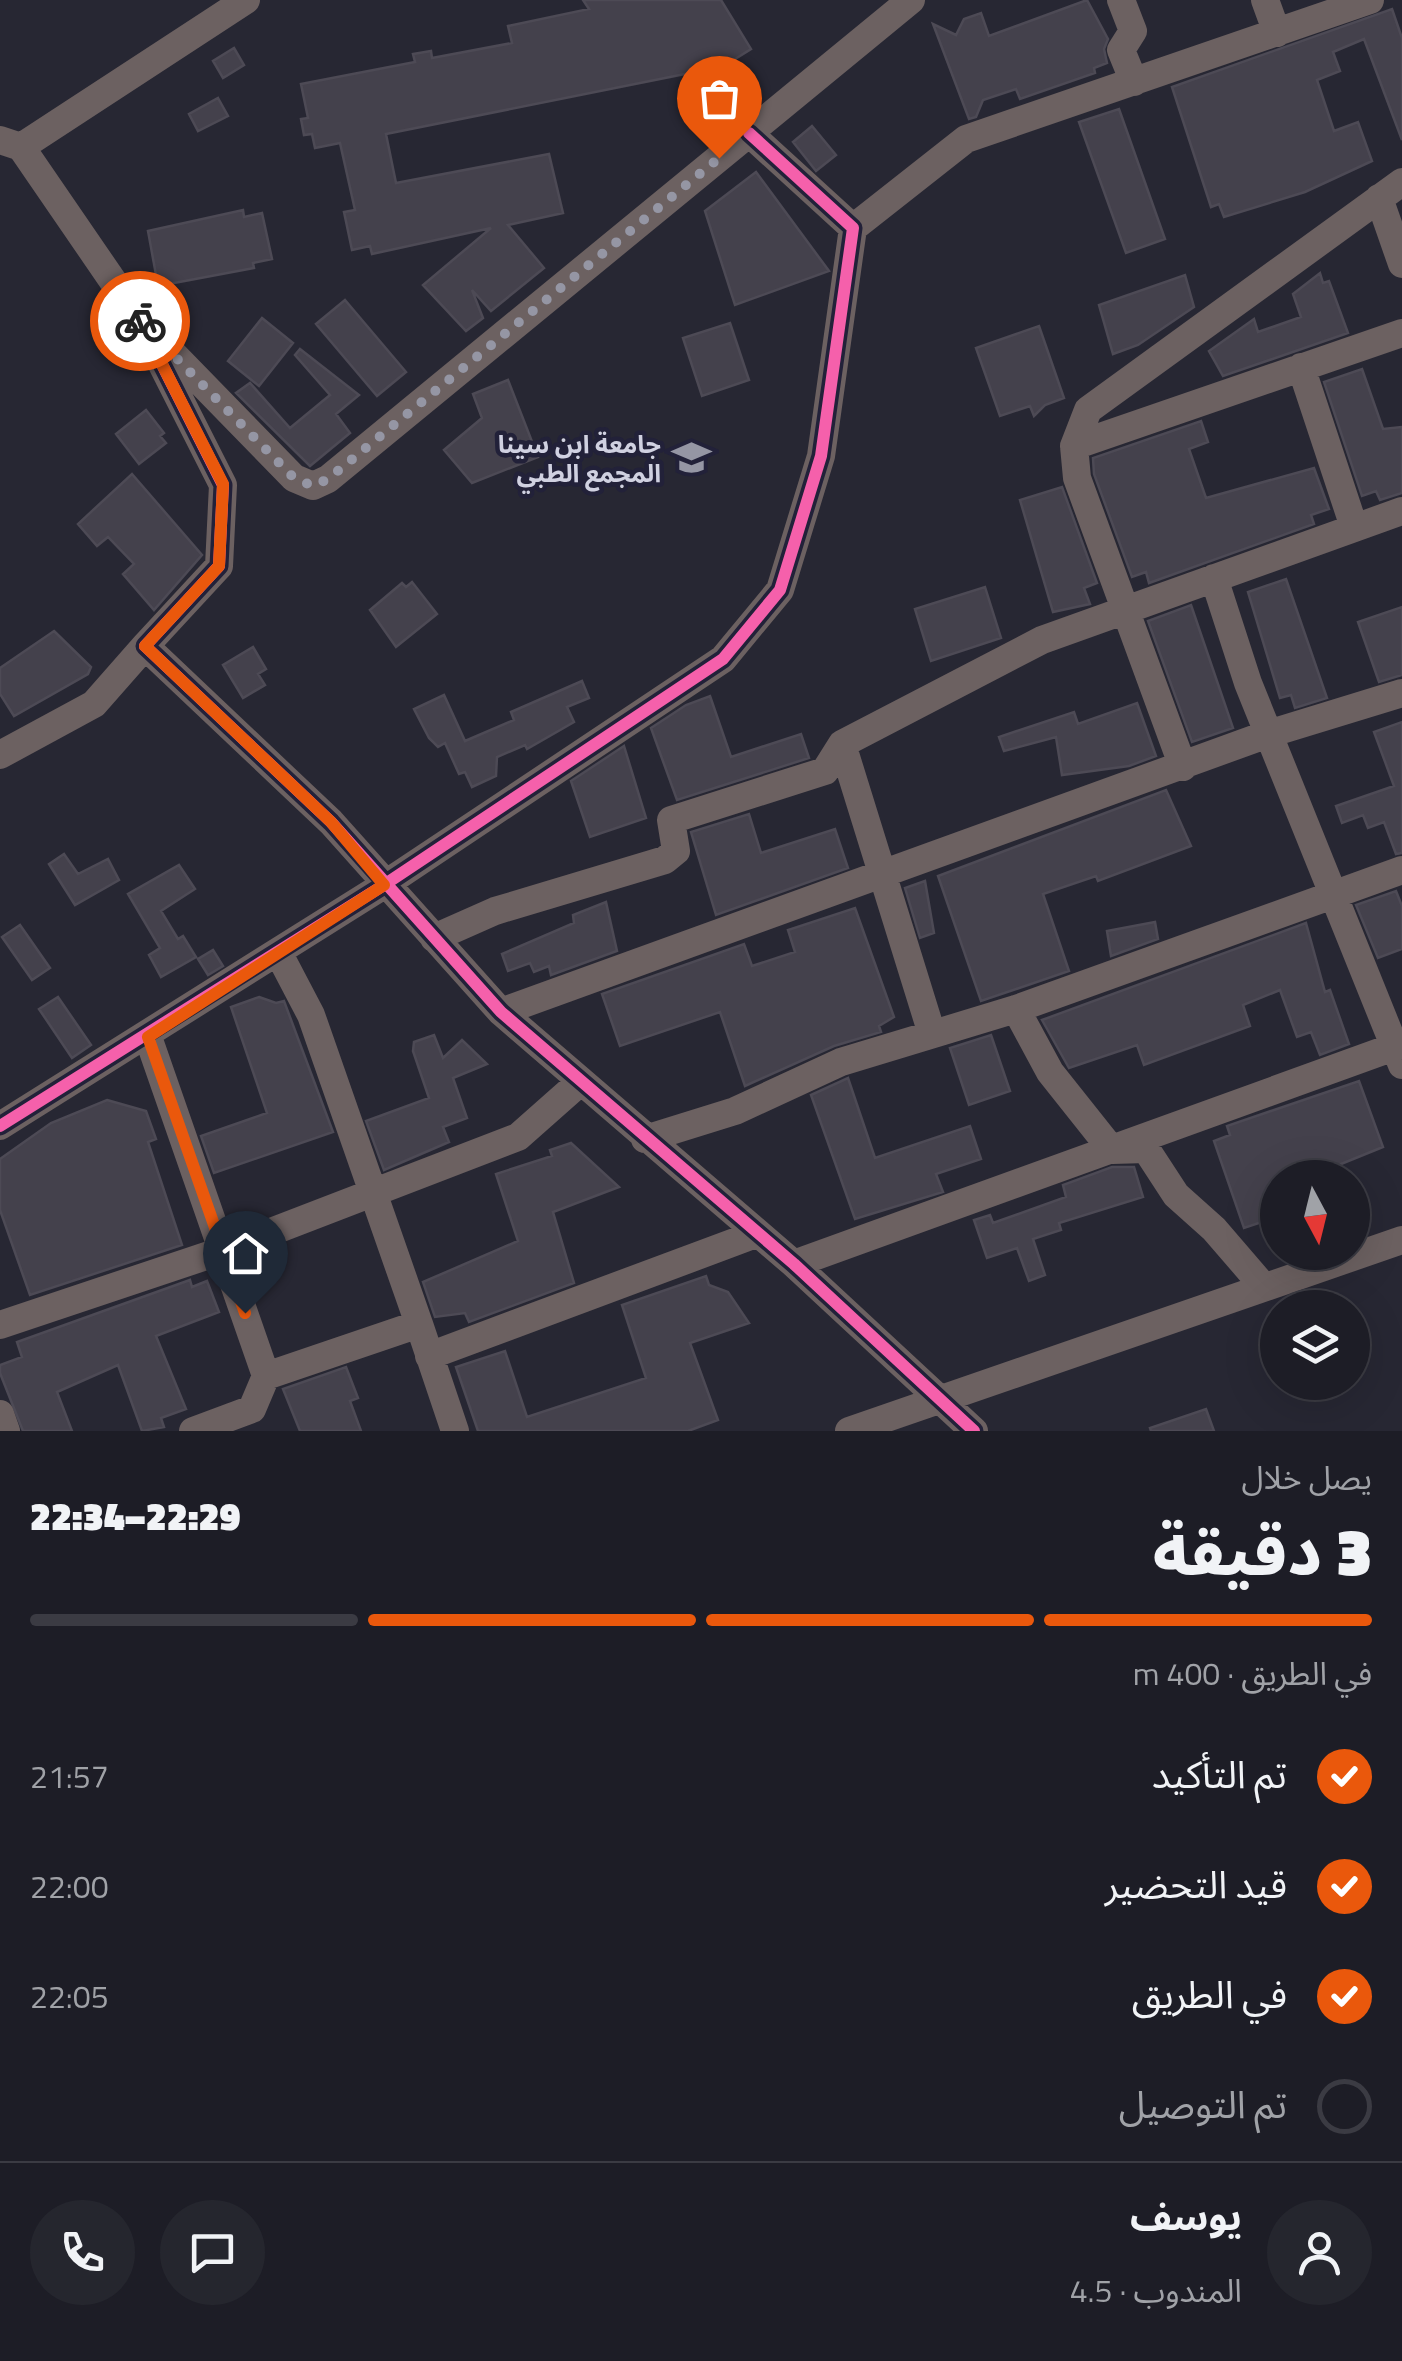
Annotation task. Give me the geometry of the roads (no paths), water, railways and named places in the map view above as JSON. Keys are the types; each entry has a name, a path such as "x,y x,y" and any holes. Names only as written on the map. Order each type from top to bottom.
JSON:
{"street":[{"path":"246,0 11,143 139,319 294,478 313,486 328,479 911,0"},
{"path":"1120,0 1132,31 1121,50 1134,82"},
{"path":"1265,0 1277,33"},
{"path":"0,1126 148,1037 384,885 723,659 780,590 821,456 853,228 966,140 1370,0"},
{"path":"749,134 853,228"},
{"path":"1184,767 1122,609 1077,478 1074,446 1088,410 1390,190 1402,264"},
{"path":"0,756 94,704 219,566 223,484 139,319"},
{"path":"1074,446 1402,333"},
{"path":"1301,366 1354,527"},
{"path":"434,938 527,900 665,860 676,852 671,820 825,771 842,744 1012,654 1122,609 1402,511"},
{"path":"794,1264 987,1191 1400,1052 1268,734 1214,578"},
{"path":"145,646 331,822 502,1012 579,1083 794,1264 974,1431"},
{"path":"502,1012 1268,734 1402,693"},
{"path":"842,744 932,1034"},
{"path":"646,1139 735,1111 841,1062 1016,1009 1331,892 1402,870"},
{"path":"278,952 310,1015 455,1431"},
{"path":"1016,1009 1050,1072 1112,1150"},
{"path":"148,1037 266,1376 252,1409 193,1431"},
{"path":"0,1325 224,1250 518,1138 579,1083"},
{"path":"1112,1150 1146,1149 1176,1195 1214,1229 1264,1287"},
{"path":"429,1356 756,1234"},
{"path":"849,1431 1402,1240"},
{"path":"266,1376 419,1324"},
{"path":"0,1414 6,1431"}],"place":[{"name":"جامعة ابن سينا المجمع الطبي","path":"691,458"}]}
